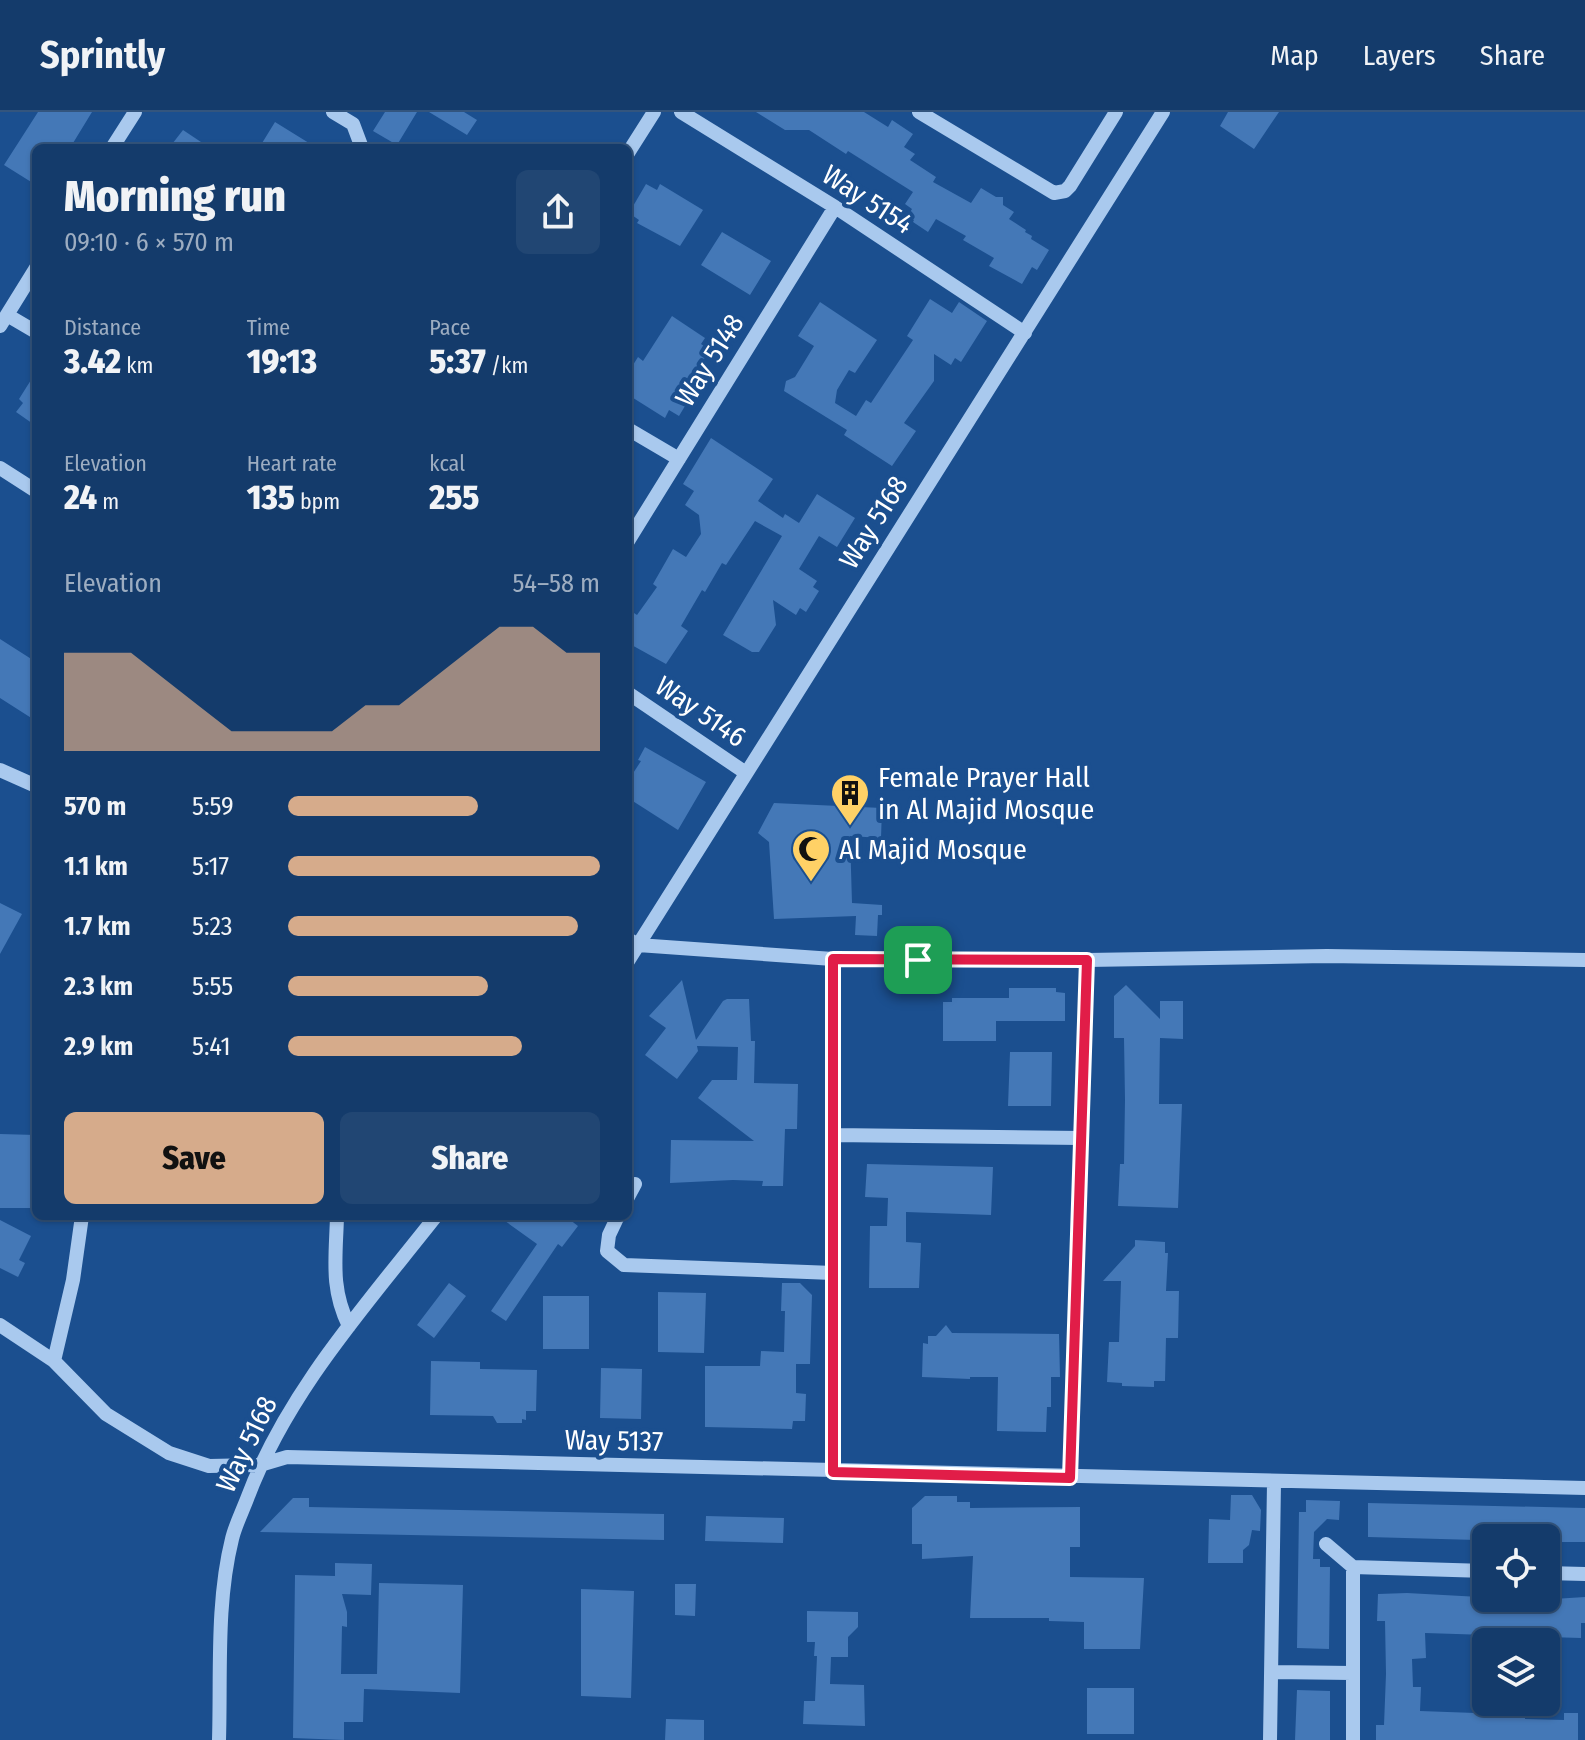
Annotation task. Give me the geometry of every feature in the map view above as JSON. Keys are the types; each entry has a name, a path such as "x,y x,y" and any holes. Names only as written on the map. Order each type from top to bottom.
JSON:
{"street":[{"path":"115,144 135,112"},
{"path":"333,112 353,124 360,144"},
{"path":"632,147 654,112"},
{"name":"Way 5154","path":"681,112 835,207 1025,333"},
{"path":"919,112 1054,193 1065,191 1070,186 1116,112"},
{"name":"Way 5168","path":"633,942 746,773 1163,112"},
{"name":"Way 5148","path":"632,535 835,207"},
{"path":"32,274 3,320 32,331"},
{"path":"632,431 679,459"},
{"path":"0,468 32,488"},
{"name":"Way 5146","path":"632,696 746,773"},
{"path":"0,770 32,784"},
{"path":"633,942 833,959 1087,960 1327,956 1585,960"},
{"path":"833,959 833,1472"},
{"path":"1070,1478 1087,960"},
{"path":"833,1135 1081,1138"},
{"path":"54,1361 73,1280 81,1220"},
{"path":"337,1220 335,1289 349,1326"},
{"name":"Way 5168","path":"219,1740 224,1583 232,1537 260,1465 294,1402 433,1220"},
{"path":"616,1220 609,1235 607,1251 624,1265 833,1273"},
{"name":"Way 5137","path":"0,1325 54,1361 106,1414 169,1453 209,1466 260,1465 287,1457 1274,1483 1585,1488"},
{"path":"1270,1740 1274,1483"},
{"path":"1326,1544 1353,1567 1472,1571"},
{"path":"1353,1567 1353,1740"},
{"path":"1560,1573 1585,1574"},
{"path":"1272,1672 1352,1673"}],"building":[{"path":"38,112 92,112 72,144 32,144 32,182 4,165"},
{"path":"385,112 417,112 398,144 373,131"},
{"path":"429,112 464,112 477,120 467,135"},
{"path":"756,112 864,112 888,127 892,120 913,134 904,147 915,154 910,160 936,177 933,182 971,203 981,188 996,197 1003,197 1003,205 1014,212 1009,219 1049,250 1037,270 1032,267 1022,284 989,266 994,258 963,240 966,236 936,219 928,232 913,222 908,216 912,209 905,204 913,192 809,130 785,130"},
{"path":"1228,112 1279,112 1254,149 1220,126"},
{"path":"275,122 311,144 261,144"},
{"path":"183,130 204,144 172,144"},
{"path":"646,184 657,190 660,184 703,210 680,246 637,223 639,220 632,215 632,208"},
{"path":"722,232 771,261 750,295 701,265"},
{"path":"930,299 952,313 959,302 987,321 961,362 955,358 951,365 934,354 934,381 904,423 916,431 892,466 844,435 847,430 784,391 786,381 795,377 814,346 798,336 820,302 877,340 855,373 849,370 837,390 835,403 856,416 866,400 871,403 913,340 907,336"},
{"path":"672,316 705,338 701,344 710,350 686,386 694,391 679,416 669,410 665,418 632,397 632,367 638,357 643,361"},
{"path":"32,378 32,423 16,412 23,403 19,399"},
{"path":"711,438 773,479 758,501 783,518 785,514 799,523 817,494 855,518 837,547 819,536 799,569 817,581 813,587 819,591 806,612 800,608 796,615 773,600 776,625 759,652 752,652 723,635 782,536 755,521 726,565 722,563 705,592 702,590 681,626 688,631 666,664 632,645 632,616 634,613 637,615 657,587 653,584 673,549 686,557 701,534 699,515 685,505 694,491 683,484"},
{"path":"0,639 32,659 32,718 0,698"},
{"path":"645,747 706,782 678,830 632,801 632,775 641,761 638,760"},
{"path":"774,803 882,808 881,838 850,836 852,903 882,905 877,936 855,935 856,916 774,919 769,842 758,833"},
{"path":"0,903 22,914 0,954"},
{"path":"682,980 696,1040 723,1001 749,999 751,1041 755,1041 754,1083 798,1084 797,1129 785,1129 783,1186 762,1186 763,1181 733,1180 670,1183 671,1140 754,1141 698,1098 712,1080 737,1080 738,1047 697,1046 698,1051 677,1079 645,1055 666,1028 649,1016"},
{"path":"1126,985 1160,1019 1160,1001 1183,1001 1183,1039 1160,1038 1159,1104 1182,1104 1178,1208 1118,1206 1120,1164 1124,1164 1124,1038 1114,1038 1114,996"},
{"path":"1009,988 1056,988 1056,992 1065,993 1065,1021 996,1021 996,1041 943,1041 943,1002 952,1002 952,998 1009,998"},
{"path":"1010,1052 1052,1052 1051,1106 1008,1106"},
{"path":"0,1134 32,1135 30,1208 0,1208"},
{"path":"867,1164 993,1167 991,1215 906,1212 906,1242 921,1243 919,1288 869,1288 870,1226 887,1226 888,1198 865,1197"},
{"path":"0,1220 31,1236 19,1260 25,1263 18,1277 0,1268"},
{"path":"504,1220 570,1220 578,1226 562,1247 558,1244 506,1321 491,1311 537,1244"},
{"path":"1135,1240 1165,1242 1165,1253 1168,1253 1166,1291 1179,1291 1178,1338 1166,1338 1165,1381 1154,1381 1154,1387 1107,1382 1109,1342 1119,1342 1121,1281 1103,1281 1135,1246"},
{"path":"449,1283 466,1296 434,1338 417,1325"},
{"path":"782,1283 800,1283 812,1295 810,1364 796,1364 796,1393 806,1394 805,1421 793,1421 792,1429 705,1427 705,1366 760,1366 761,1351 784,1352"},
{"path":"658,1292 706,1293 704,1353 658,1352"},
{"path":"543,1296 589,1296 589,1349 543,1349"},
{"path":"946,1325 952,1333 1059,1334 1060,1377 1051,1377 1051,1407 1047,1407 1046,1432 997,1431 998,1377 922,1377 923,1343 928,1344 928,1336 936,1336"},
{"path":"431,1361 480,1362 480,1369 537,1370 536,1411 526,1411 526,1420 522,1419 522,1423 497,1423 493,1416 430,1415"},
{"path":"601,1368 642,1369 641,1419 600,1418"},
{"path":"1231,1495 1252,1495 1261,1510 1260,1531 1252,1530 1249,1545 1243,1550 1243,1563 1208,1563 1209,1519 1230,1520"},
{"path":"925,1496 957,1496 957,1502 970,1502 970,1508 1080,1507 1080,1547 1070,1547 1070,1577 1144,1578 1140,1649 1084,1649 1084,1622 1049,1621 1049,1618 970,1618 973,1556 922,1559 922,1544 912,1544 912,1508"},
{"path":"293,1498 309,1498 309,1507 664,1514 664,1540 260,1532"},
{"path":"1306,1500 1340,1501 1339,1520 1327,1519 1314,1532 1313,1559 1320,1559 1320,1567 1330,1567 1329,1649 1297,1648 1299,1512 1306,1512"},
{"path":"1368,1503 1585,1508 1585,1542 1560,1542 1560,1524 1472,1524 1472,1540 1368,1537"},
{"path":"706,1516 784,1518 783,1543 705,1541"},
{"path":"335,1563 372,1564 371,1595 342,1594 347,1627 342,1626 341,1674 377,1674 379,1583 463,1585 460,1693 364,1689 363,1722 344,1722 344,1740 293,1738 295,1575 335,1576"},
{"path":"675,1584 696,1584 695,1616 675,1615"},
{"path":"581,1589 634,1591 631,1698 581,1696"},
{"path":"1378,1594 1472,1597 1472,1612 1560,1612 1560,1599 1585,1597 1585,1623 1581,1623 1581,1638 1560,1637 1560,1628 1472,1628 1472,1635 1425,1633 1426,1658 1412,1659 1413,1687 1421,1687 1420,1711 1564,1720 1564,1713 1578,1713 1578,1740 1376,1740 1376,1725 1384,1725 1386,1674 1385,1621 1377,1621"},
{"path":"807,1611 858,1612 858,1627 848,1637 848,1657 831,1657 830,1684 864,1685 865,1726 803,1724 804,1701 815,1701 817,1656 814,1656 815,1642 807,1642"},
{"path":"1087,1688 1134,1688 1134,1734 1087,1734"},
{"path":"1297,1690 1330,1691 1330,1740 1295,1740"},
{"path":"666,1719 704,1720 704,1740 665,1740"}],"place":[{"name":"Female Prayer Hall in Al Majid Mosque","path":"850,827"},
{"name":"Al Majid Mosque","path":"811,883"}],"route":[{"path":"833,959 918,960 1087,960 1070,1478 833,1472 833,959"}]}
